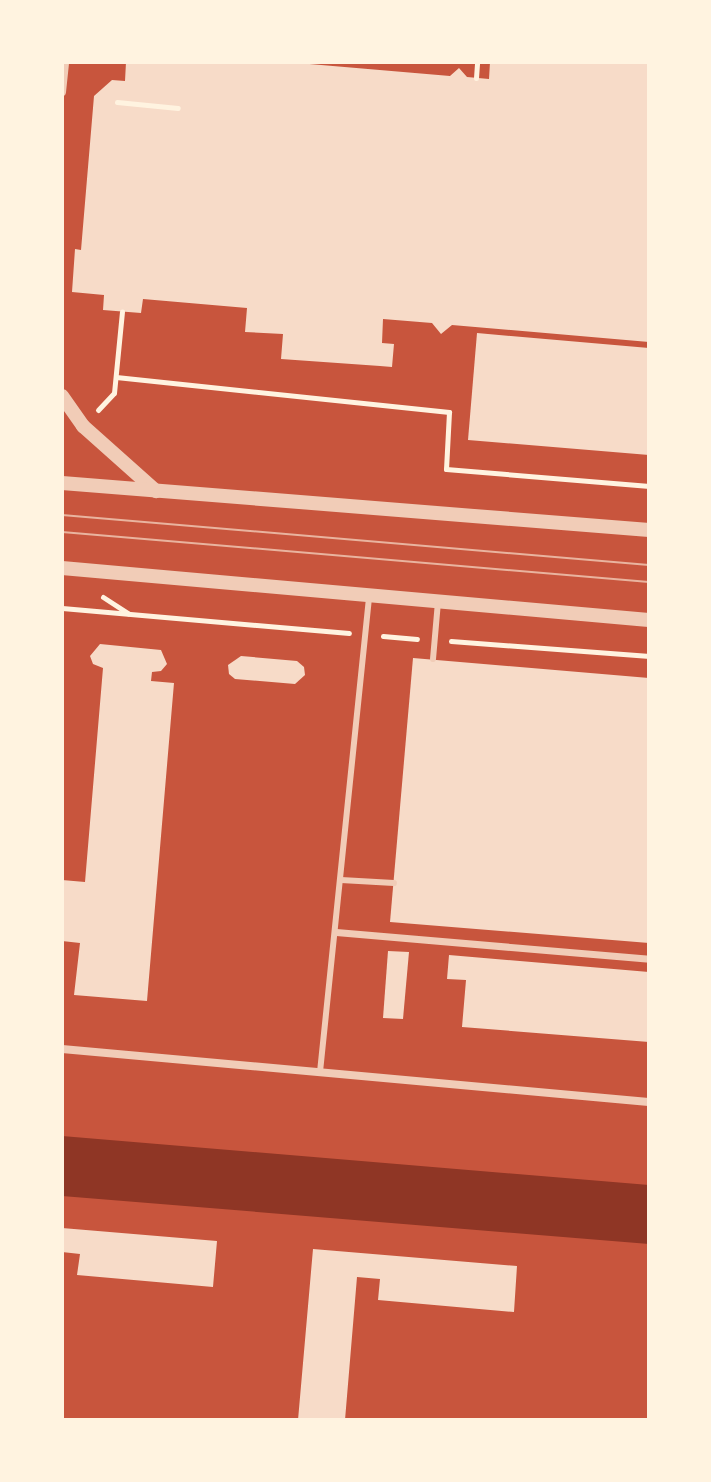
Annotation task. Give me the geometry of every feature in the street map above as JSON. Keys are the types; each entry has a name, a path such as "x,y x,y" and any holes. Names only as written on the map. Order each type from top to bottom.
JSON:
{"street":[{"path":"62,92 65,62"},
{"path":"62,396 83,426 156,491"},
{"path":"62,483 649,530"},
{"path":"62,568 649,620"},
{"path":"336,932 649,959"},
{"path":"62,1049 649,1102"}],"lane":[{"path":"320,1072 369,596"},
{"path":"433,659 438,602"},
{"path":"341,880 394,883"}],"path":[{"path":"476,78 477,62"},
{"path":"117,102 178,108"},
{"path":"83,426 114,393 122,311"},
{"path":"116,377 449,412 446,469 649,486"},
{"path":"62,608 649,656"}],"shaded area":[{"path":"62,1136 649,1185 649,1244 62,1196"}],"building":[{"path":"126,62 286,62 450,76 459,68 467,77 489,79 490,62 649,62 649,342 452,325 441,334 432,323 383,319 382,343 394,344 392,367 281,359 283,334 245,332 247,308 143,299 141,313 103,310 104,295 72,292 75,249 81,250 94,96 112,80 125,81"},
{"path":"477,333 649,348 649,455 468,440"},
{"path":"100,644 161,650 167,664 161,671 152,672 151,681 174,683 147,1001 74,995 80,943 62,941 62,880 85,882 103,668 93,664 90,656"},
{"path":"241,656 297,661 304,667 305,675 295,684 235,679 229,674 228,665"},
{"path":"413,658 649,678 649,943 390,922"},
{"path":"388,951 409,952 403,1019 383,1018"},
{"path":"449,955 649,972 649,1042 462,1027 466,980 447,979"},
{"path":"62,1228 217,1241 213,1287 77,1275 80,1254 62,1252"},
{"path":"313,1249 517,1266 514,1312 378,1300 380,1279 357,1277 345,1420 298,1420"}],"tram line":[{"path":"62,515 649,565"},
{"path":"62,532 649,582"}]}
